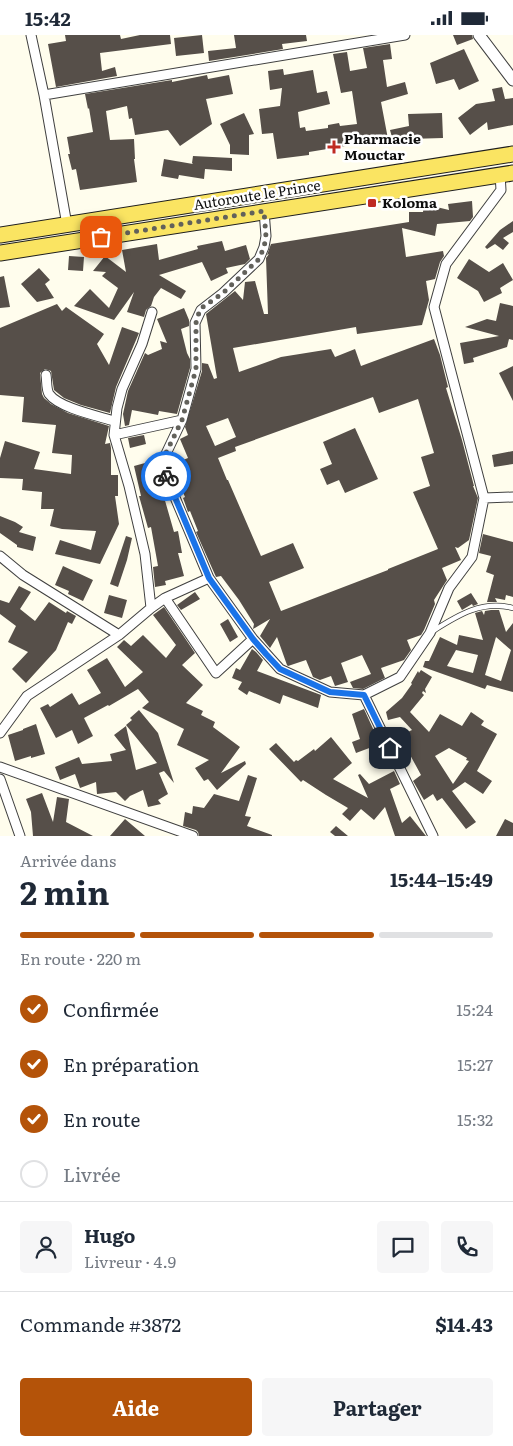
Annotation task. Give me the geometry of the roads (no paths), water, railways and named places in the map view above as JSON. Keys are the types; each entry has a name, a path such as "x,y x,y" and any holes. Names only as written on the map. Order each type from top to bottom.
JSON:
{"main road":[{"name":"Autoroute le Prince","path":"0,235 513,154"},
{"name":"Autoroute le Prince","path":"0,253 507,174"}],"street":[{"path":"31,35 44,95 67,225"},
{"path":"44,95 405,35"},
{"path":"482,35 513,80"},
{"path":"264,211 266,237 259,259 223,293 200,309 196,323 196,369 182,420 164,457 163,469 209,578 253,639 280,669 330,692 364,695 400,677 430,633 449,588 472,557 484,498 434,307 446,264 501,191 507,174"},
{"path":"151,608 146,554 114,435 114,421 122,389 142,344 152,312"},
{"path":"46,375 49,393 56,401 74,409 114,421"},
{"path":"114,435 182,420"},
{"path":"484,498 513,497"},
{"path":"0,556 23,575 119,635"},
{"path":"0,733 27,696 119,635 165,598 209,578"},
{"path":"165,598 216,673 253,639"},
{"path":"364,695 433,836"},
{"path":"0,767 193,836"},
{"path":"0,779 20,836"}],"lane":[{"path":"430,633 458,615 489,605 513,608"}],"place":[{"name":"Pharmacie Mouctar","path":"334,147"},
{"name":"Koloma","path":"372,203"}]}
